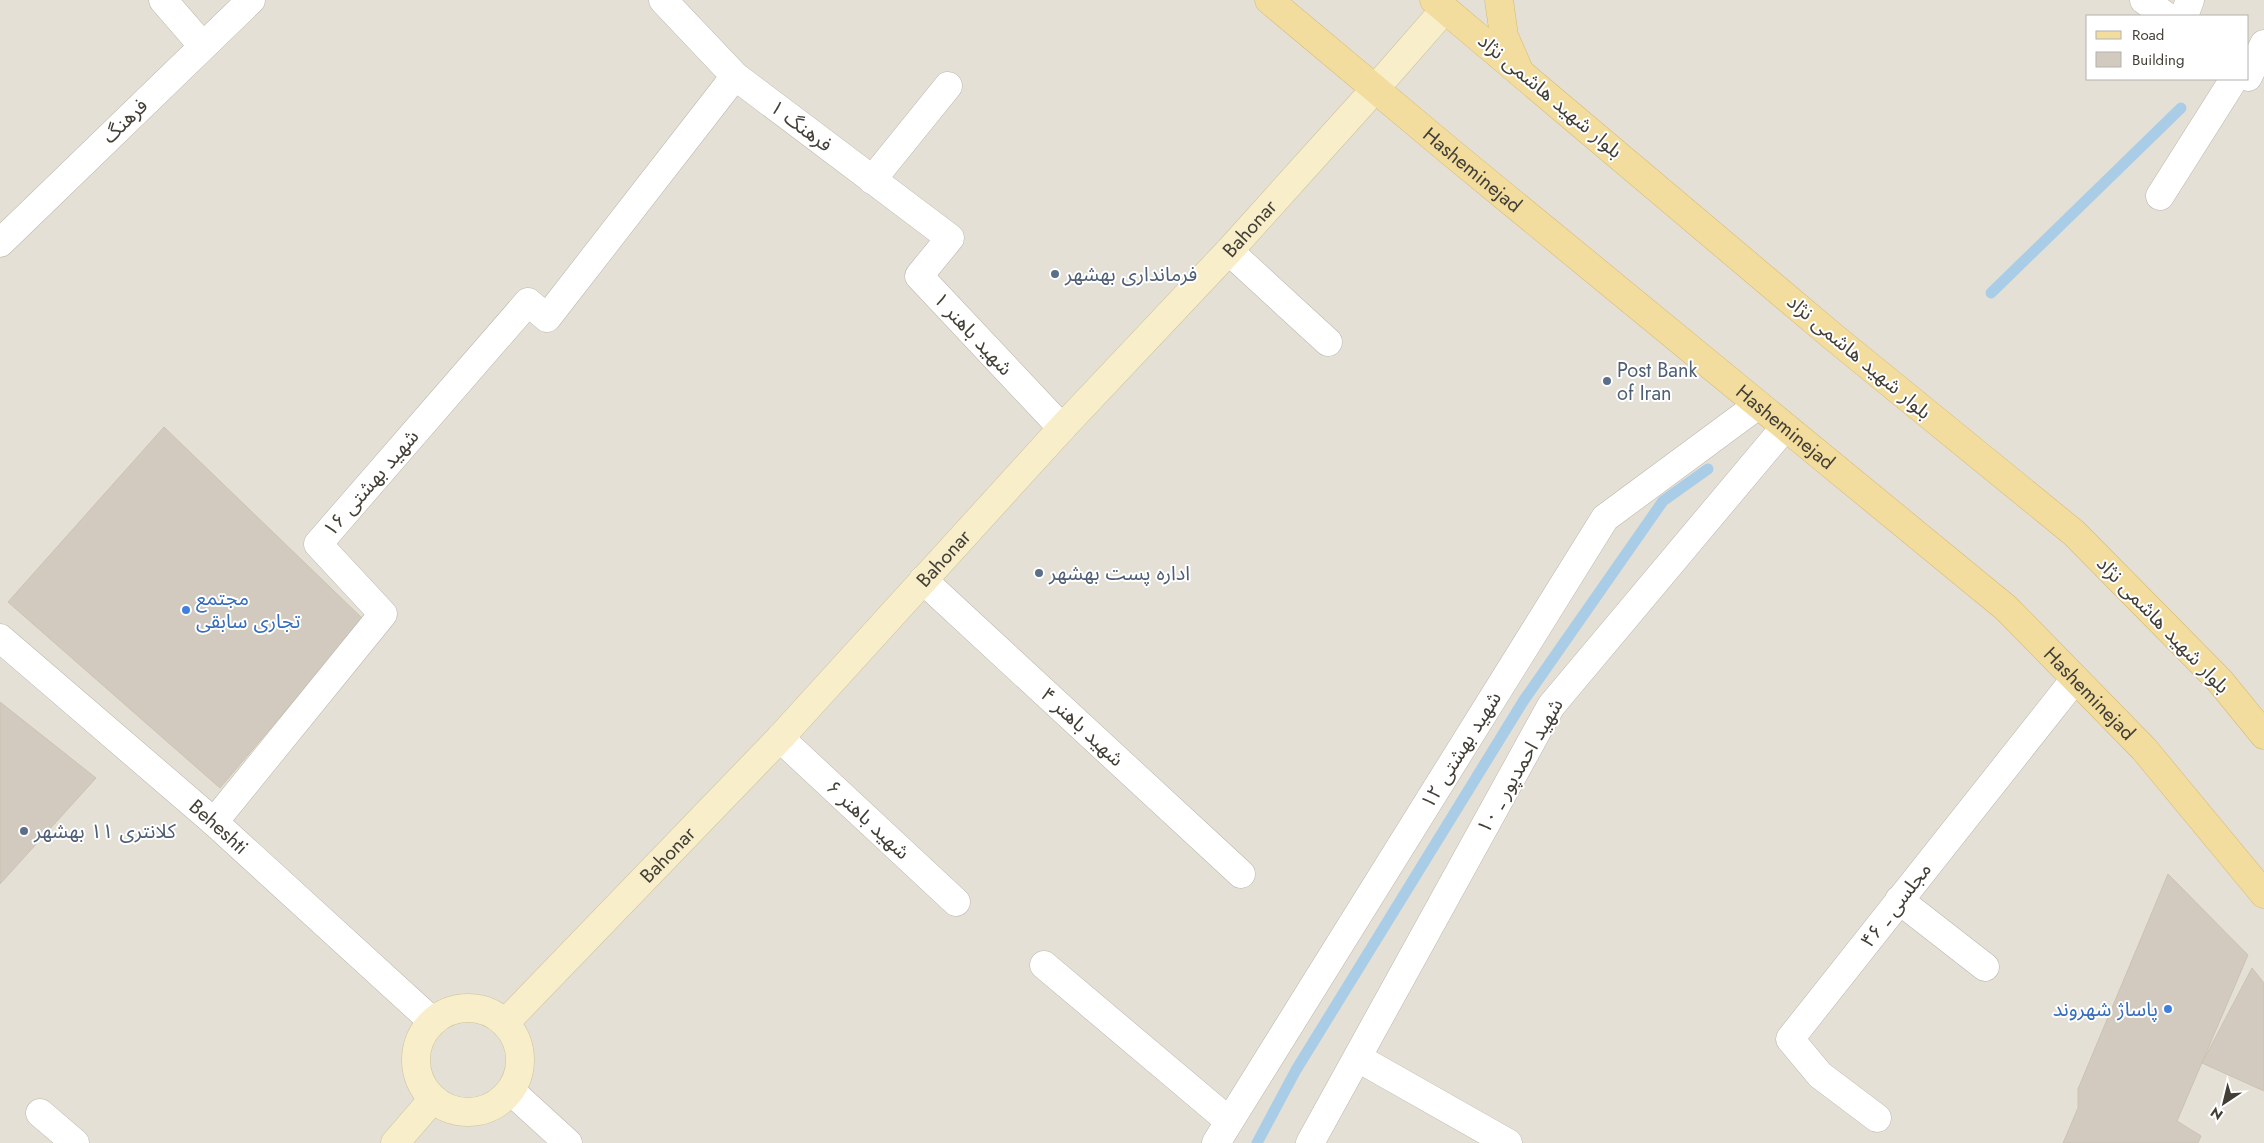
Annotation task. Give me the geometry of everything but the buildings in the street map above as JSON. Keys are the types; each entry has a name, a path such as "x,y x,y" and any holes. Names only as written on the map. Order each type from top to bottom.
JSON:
{"main road":[{"name":"Hasheminejad","path":"1269,0 2006,608 2144,749 2264,894"},
{"path":"1499,0 1504,36 1518,69"},
{"name":"Bahonar","path":"505,1023 780,738 1062,428 1229,251 1375,89 1444,3"},
{"name":"بلوار شهید هاشمی نژاد","path":"1444,3 1518,69 1831,335 2074,533 2220,682 2264,735"},
{"path":"469,1008 492,1013 505,1023 513,1032 521,1056 520,1068 511,1091 499,1103 483,1110 465,1113 448,1108 433,1099 421,1081 416,1060 420,1039 432,1021 446,1012 469,1008"},
{"path":"395,1143 433,1099"}],"street":[{"path":"163,0 202,45"},
{"name":"فرهنگ","path":"0,243 202,45 251,0"},
{"name":"فرهنگ ۱","path":"663,0 735,76 950,238"},
{"path":"2144,0 2165,15"},
{"path":"2184,15 2190,0"},
{"path":"2249,75 2264,44"},
{"name":"شهید بهشتی ۱۶","path":"214,822 384,614 318,544 528,302 547,318 735,76"},
{"path":"2249,78 2264,89"},
{"path":"2160,196 2233,80"},
{"path":"872,180 948,86"},
{"name":"شهید باهنر ۱","path":"950,238 918,276 1062,428"},
{"path":"1229,251 1328,342"},
{"name":"شهید بهشتی ۱۲","path":"1223,1132 1605,518 1758,405"},
{"name":"شهید احمدپور ـ ۱۰","path":"1310,1143 1551,706 1785,427"},
{"name":"شهید باهنر ۴","path":"923,580 1241,874"},
{"name":"Beheshti","path":"0,638 214,822 432,1021"},
{"name":"مجلسی ـ ۴۶","path":"1877,1118 1820,1075 1790,1039 2075,679"},
{"name":"شهید باهنر ۶","path":"780,738 956,902"},
{"path":"1899,900 1985,966"},
{"path":"1044,965 1223,1132"},
{"path":"1358,1058 1508,1143"},
{"path":"511,1091 568,1143"},
{"path":"40,1113 75,1143"}],"shaded area":[{"path":"0,0 2264,0 2264,1143 0,1143"}],"waterway":[{"path":"1991,293 2181,108"},
{"path":"1257,1143 1296,1070 1524,700 1663,501 1708,469"}],"place":[{"name":"فرمانداری بهشهر","path":"1055,274"},
{"name":"Post Bank of Iran","path":"1607,381"},
{"name":"اداره پست بهشهر","path":"1039,573"},
{"name":"مجتمع تجاری سابقی","path":"186,610"},
{"name":"کلانتری ۱۱ بهشهر","path":"24,831"},
{"name":"پاساژ شهروند","path":"2168,1009"}]}
